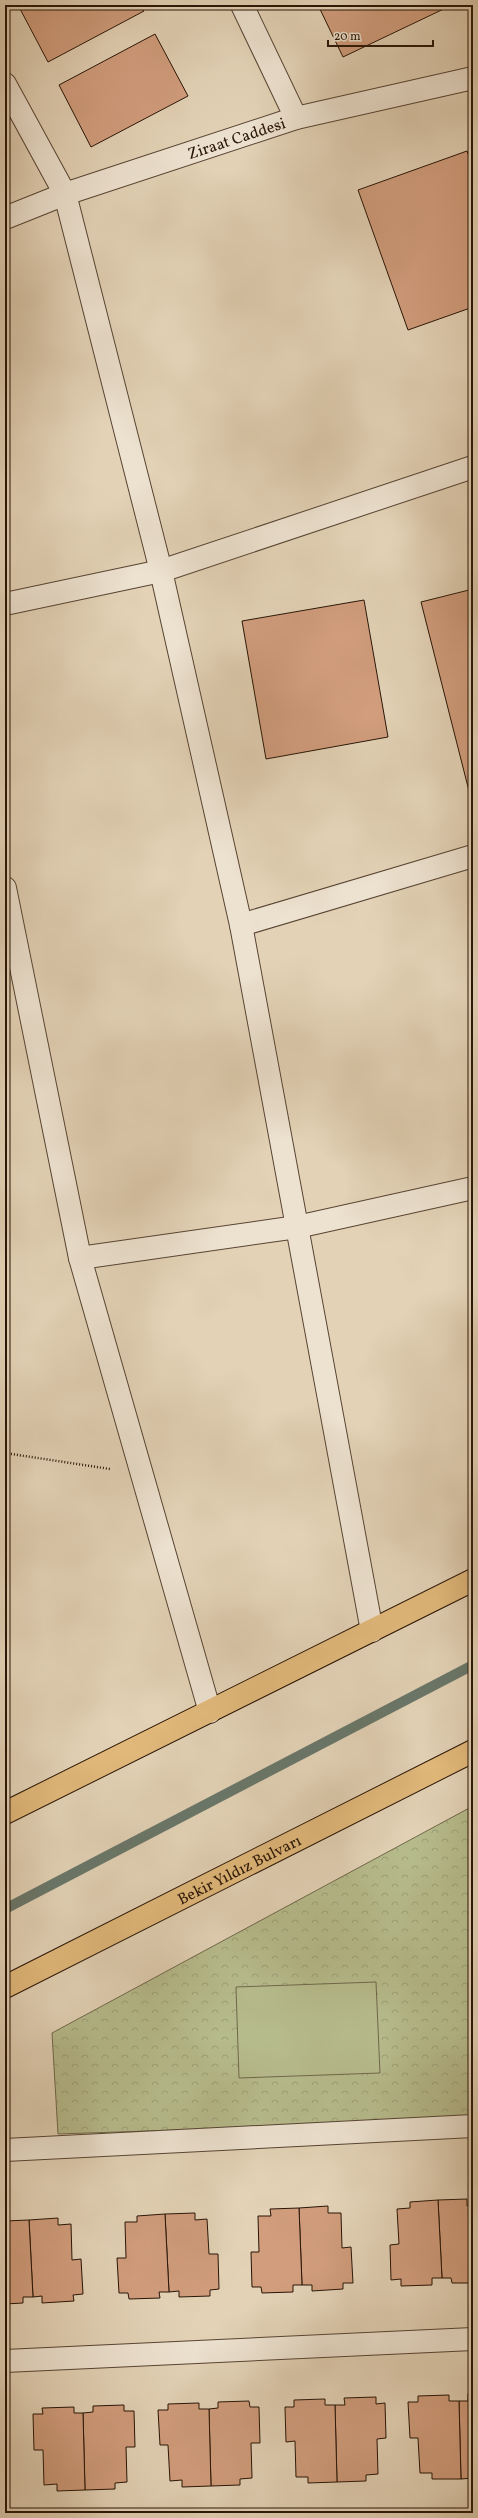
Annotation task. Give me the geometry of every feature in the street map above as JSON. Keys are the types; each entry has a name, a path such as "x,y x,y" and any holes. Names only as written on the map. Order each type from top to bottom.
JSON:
{"main road":[{"path":"5,1813 473,1580"},
{"name":"Bekir Yıldız Bulvarı","path":"5,1987 473,1751"}],"street":[{"path":"242,5 296,118"},
{"name":"Ziraat Caddesi","path":"5,218 65,194 296,118 473,78"},
{"path":"5,84 65,194 161,570 241,925 372,1631"},
{"path":"5,604 161,570 473,467"},
{"path":"241,925 473,856"},
{"path":"5,888 80,1258 210,1712"},
{"path":"80,1258 297,1227 473,1188"},
{"path":"5,2150 473,2126"},
{"path":"5,2361 473,2339"}],"path":[{"path":"5,1454 142,1473"}],"green space":[{"path":"473,1806 473,2120 58,2134 52,2033"},
{"path":"376,1982 380,2073 239,2078 236,1987"}],"building":[{"path":"18,5 140,5 144,11 48,62"},
{"path":"318,5 452,5 343,57"},
{"path":"155,34 188,96 91,147 59,85"},
{"path":"467,151 473,167 473,307 408,330 358,190"},
{"path":"473,589 473,790 469,791 421,602"},
{"path":"364,600 388,737 266,759 242,621"},
{"path":"5,2078 8,2108 5,2108"},
{"path":"467,2199 467,2206 473,2205 473,2283 452,2283 451,2278 442,2278 438,2200"},
{"path":"438,2200 442,2278 432,2278 432,2285 401,2286 401,2279 391,2280 390,2245 399,2244 397,2209 410,2208 410,2202"},
{"path":"328,2206 328,2213 341,2213 342,2248 351,2247 353,2283 343,2283 343,2289 312,2291 312,2285 302,2285 299,2208"},
{"path":"299,2208 302,2285 293,2285 293,2292 262,2293 261,2287 252,2287 251,2252 259,2252 258,2216 271,2216 270,2209"},
{"path":"195,2213 195,2220 207,2219 209,2254 218,2254 219,2289 210,2290 210,2296 179,2297 179,2291 169,2292 165,2214"},
{"path":"165,2214 169,2292 159,2292 160,2298 129,2299 128,2293 119,2293 117,2258 126,2258 125,2222 137,2222 137,2216"},
{"path":"58,2218 58,2225 71,2224 72,2260 81,2259 83,2294 73,2295 74,2301 42,2303 42,2296 33,2297 29,2220"},
{"path":"29,2220 33,2297 23,2297 23,2303 5,2304 5,2221"},
{"path":"468,2394 473,2394 473,2478 461,2479 459,2401 468,2401"},
{"path":"449,2395 449,2401 459,2401 461,2479 432,2479 432,2473 420,2473 418,2438 410,2438 408,2402 418,2402 418,2396"},
{"path":"376,2397 376,2404 385,2403 386,2438 377,2439 378,2474 366,2475 366,2481 337,2482 335,2405 345,2405 344,2398"},
{"path":"325,2399 325,2405 335,2405 337,2482 308,2483 308,2477 296,2477 295,2441 286,2442 285,2407 294,2407 294,2400"},
{"path":"249,2401 250,2407 259,2407 260,2443 251,2443 252,2478 240,2479 240,2485 211,2486 209,2409 218,2408 218,2402"},
{"path":"199,2403 199,2409 209,2409 211,2486 182,2487 182,2480 170,2481 168,2445 160,2445 158,2410 168,2410 168,2404"},
{"path":"124,2405 124,2411 134,2411 135,2447 126,2447 127,2482 115,2483 115,2489 85,2490 83,2413 93,2412 93,2406"},
{"path":"74,2407 74,2413 83,2413 85,2490 57,2491 57,2484 44,2485 43,2450 34,2450 33,2414 43,2414 42,2408"}],"waterway":[{"path":"5,1909 473,1665"}]}
